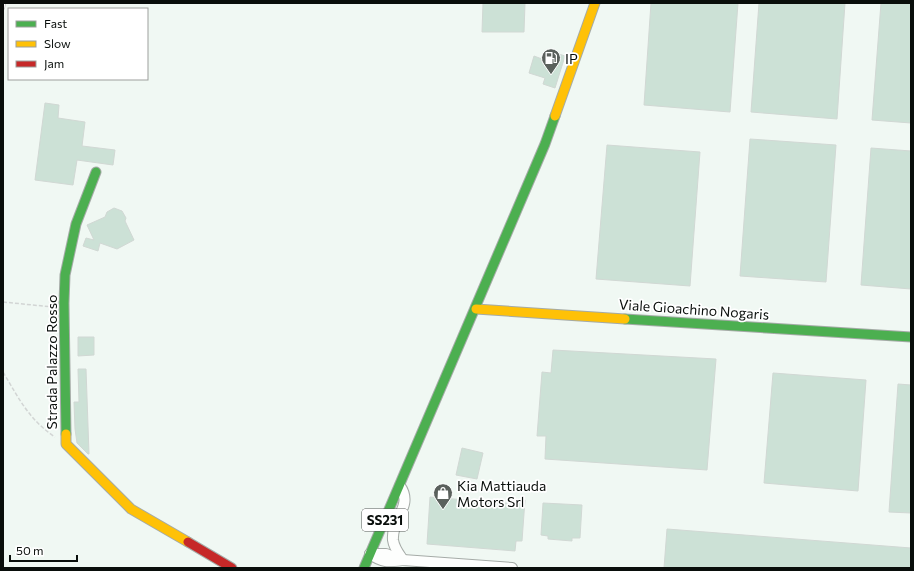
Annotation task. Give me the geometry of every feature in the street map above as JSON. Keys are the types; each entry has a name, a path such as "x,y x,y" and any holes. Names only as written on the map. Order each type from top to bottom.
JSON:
{"street":[{"path":"403,560 397,551 393,539 405,501 405,494 400,486 546,144 595,3"},
{"name":"Strada Palazzo Rosso","path":"96,172 76,224 69,252 66,275 64,303 66,444 131,509 232,568"},
{"name":"Viale Gioachino Nogaris","path":"476,309 911,337"},
{"name":"SS231","path":"364,568 400,486"},
{"path":"370,554 386,562 403,560 512,568"},
{"path":"386,568 403,560"}],"path":[{"path":"3,302 52,307 64,303"},
{"path":"3,372 21,404 31,417 52,435 66,444"}],"building":[{"path":"483,3 525,3 524,32 482,32"},
{"path":"651,3 738,3 730,112 644,105"},
{"path":"759,3 845,3 837,119 751,112"},
{"path":"881,3 911,3 911,123 872,120"},
{"path":"553,52 565,56 555,88 543,84 545,78 529,73 534,56 550,62"},
{"path":"45,103 59,105 58,118 85,122 82,146 115,150 113,165 77,160 73,185 35,180"},
{"path":"750,139 836,145 826,282 740,276"},
{"path":"607,145 700,152 690,286 596,279"},
{"path":"871,148 911,151 911,289 861,285"},
{"path":"114,208 122,211 134,240 117,249 100,243 98,251 83,246 86,238 94,240 87,225 105,217 107,212"},
{"path":"78,337 94,337 94,355 78,356"},
{"path":"553,350 716,359 707,470 545,459 546,436 537,436 542,372 551,373"},
{"path":"78,369 86,369 89,454 77,443 75,429 74,402 79,402"},
{"path":"773,373 866,380 858,491 764,483"},
{"path":"898,384 911,385 911,513 889,512"},
{"path":"462,448 483,453 477,479 456,475"},
{"path":"430,497 515,504 516,499 525,500 522,541 516,541 515,551 427,544"},
{"path":"543,503 582,505 580,538 572,538 572,541 548,539 548,536 541,535"},
{"path":"667,529 911,548 911,568 664,568"}],"railway":[{"path":"3,8 4,3"}],"traffic: fast":[{"path":"364,568 545,144 555,116"},
{"path":"66,434 65,275 76,224 96,172"},
{"path":"625,319 911,337"}],"traffic: slow":[{"path":"555,116 595,3"},
{"path":"476,309 625,319"},
{"path":"66,434 66,444 131,509 188,542"}],"traffic: jam":[{"path":"188,542 232,568"}],"place":[{"name":"IP","path":"551,75"},
{"name":"Kia Mattiauda Motors Srl","path":"443,510"}]}
